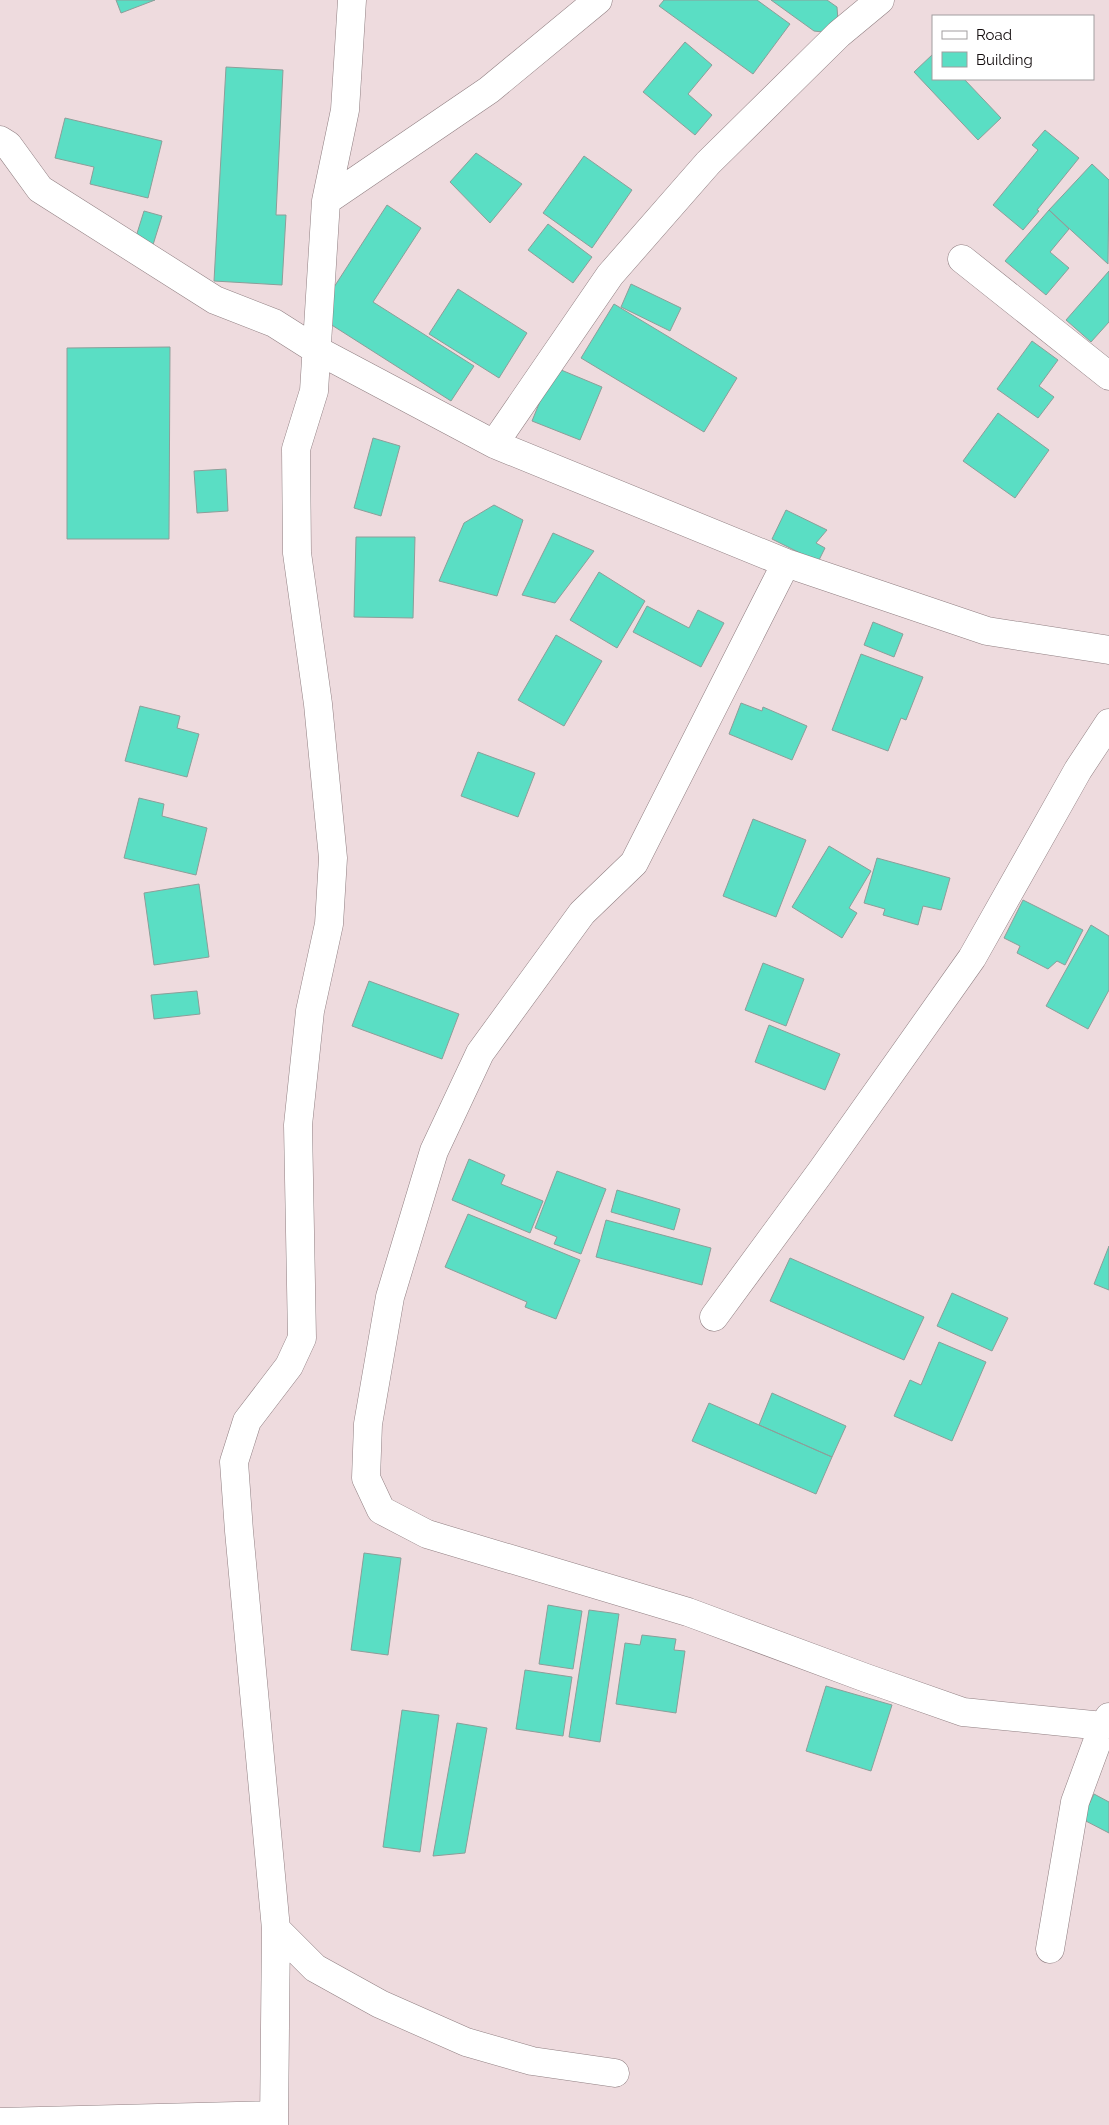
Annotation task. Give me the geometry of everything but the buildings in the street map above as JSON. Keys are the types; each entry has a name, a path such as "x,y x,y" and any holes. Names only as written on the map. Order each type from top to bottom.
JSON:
{"street":[{"path":"0,2122 274,2120 276,1929 234,1462 247,1421 289,1366 302,1338 298,1125 310,1011 329,924 333,858 318,704 297,553 296,449 314,392 315,349 326,201 346,110 352,0"},
{"path":"326,201 489,90 598,0"},
{"path":"494,444 610,276 708,163 839,34 880,0"},
{"path":"0,140 8,145 40,189 215,300 274,323 315,349 494,444 786,563 988,631 1109,650"},
{"path":"962,259 1109,376"},
{"path":"786,563 634,863 582,913 480,1053 438,1142 390,1297 368,1424 366,1478 381,1510 427,1534 688,1612 963,1712 1106,1721 1075,1802 1050,1949"},
{"path":"714,1317 822,1170 972,958 1078,770 1109,723"},
{"path":"276,1929 315,1968 380,2004 466,2042 532,2061 615,2073"}]}
